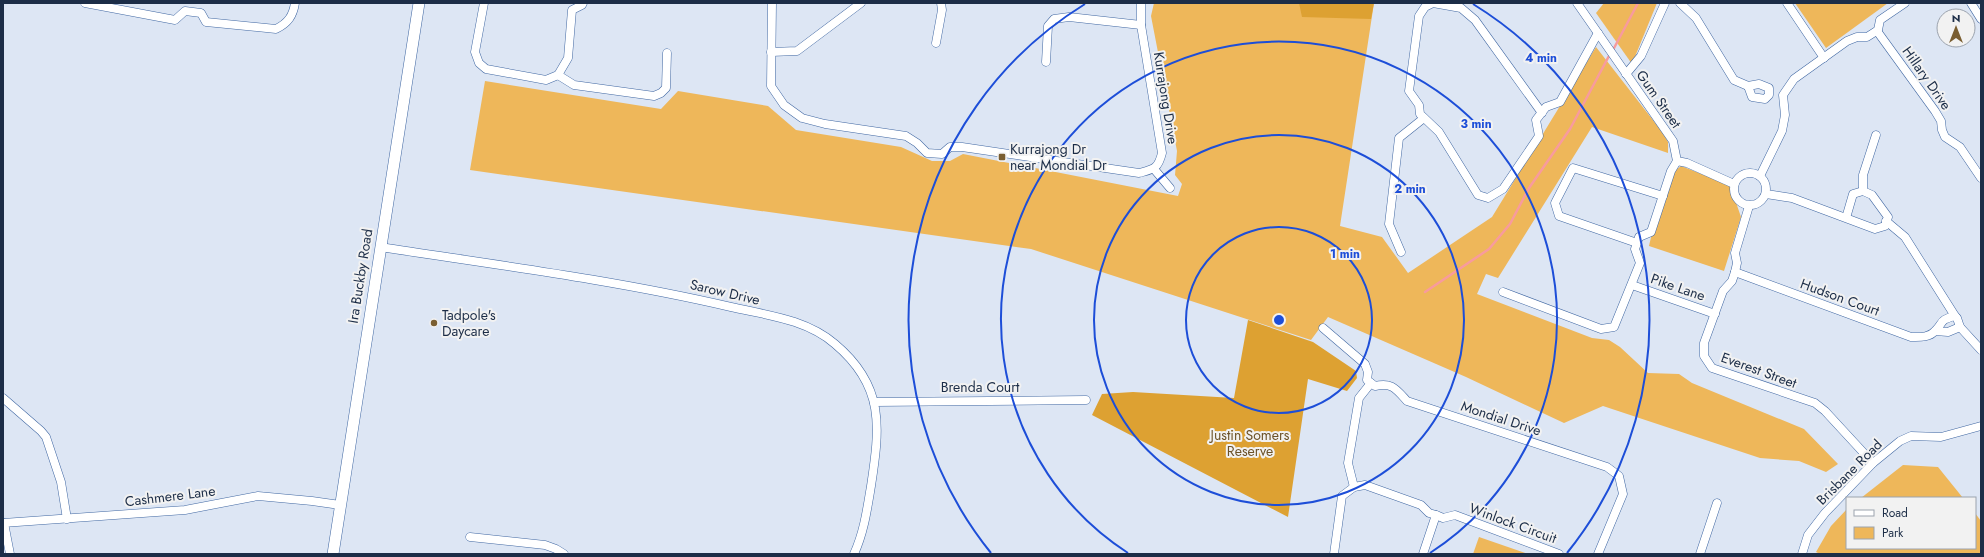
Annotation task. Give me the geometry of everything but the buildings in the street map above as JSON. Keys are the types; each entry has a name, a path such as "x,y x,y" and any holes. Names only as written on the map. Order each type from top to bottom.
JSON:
{"street":[{"path":"85,3 175,20 186,11 195,12 201,13 206,22 276,29 285,25 289,20 293,13 295,3"},
{"path":"195,12 196,3"},
{"name":"Ira Buckby Road","path":"333,554 380,247 420,3"},
{"path":"484,3 475,52 478,63 486,69 546,80 558,75 564,68 568,58 572,10 582,6 583,3"},
{"path":"772,3 771,86 784,105 802,118 826,124 906,136 917,143 927,153 942,154 950,147 962,147 1139,173 1154,169 1170,188"},
{"path":"771,52 797,51 861,3"},
{"path":"936,44 942,10 941,3"},
{"name":"Kurrajong Drive","path":"1141,3 1141,25 1162,153 1160,163 1154,169"},
{"path":"1542,113 1475,20 1461,8 1433,3 1425,7 1419,16 1409,91 1419,105 1420,114 1439,132 1478,195 1488,198 1504,189 1539,136 1536,120 1542,113 1546,107 1560,102 1598,34"},
{"name":"Gum Street","path":"1577,3 1673,142 1677,161"},
{"path":"1626,74 1641,56 1665,3"},
{"path":"1680,3 1696,18 1734,80 1748,86"},
{"path":"1787,3 1824,58"},
{"path":"1760,176 1782,132 1785,115 1783,96 1794,79 1847,41 1857,37 1867,37 1877,31 1880,20 1905,3"},
{"path":"1970,3 1981,19"},
{"path":"1046,62 1048,26 1054,19 1069,17 1141,25"},
{"name":"Hillary Drive","path":"1877,31 1935,111 1941,121 1944,137 1960,147 1981,178"},
{"path":"558,75 574,85 654,96 661,93 666,88 667,53"},
{"path":"1401,252 1389,224 1399,138 1424,118"},
{"path":"1863,191 1863,175 1876,135"},
{"path":"1503,292 1601,329 1614,327 1640,263 1635,249 1639,237 1651,232 1671,171 1677,161 1687,163 1734,184"},
{"path":"1637,243 1559,216 1554,203 1573,168 1663,196"},
{"path":"1750,173 1760,176 1767,188 1766,194 1762,202 1750,206 1740,202 1734,195 1734,184 1740,177 1750,173"},
{"path":"1766,194 1792,198 1874,229 1884,226 1888,217 1872,195 1863,191 1853,194 1846,218"},
{"path":"1735,272 1737,263 1735,253 1750,206"},
{"path":"1886,221 1905,237 1954,316 1958,318 1960,327 1981,350"},
{"name":"Sarow Drive","path":"380,247 666,292 792,321 816,330 835,344 853,362 867,383 874,402 878,423 877,446 862,538 854,554"},
{"name":"Everest Street","path":"1735,272 1732,281 1723,291 1704,343 1704,356 1712,368 1815,403 1825,411 1873,463"},
{"name":"Hudson Court","path":"1735,272 1911,338 1926,336 1935,331 1940,322 1954,316"},
{"name":"Pike Lane","path":"1632,285 1715,314"},
{"name":"Hudson Court","path":"1935,331 1948,332 1960,327"},
{"path":"1323,328 1365,364 1368,372 1367,380 1371,383 1359,398 1348,463 1354,487"},
{"name":"Mondial Drive","path":"1371,383 1375,386 1386,384 1395,388 1406,401 1607,467 1613,471 1619,476 1623,494 1598,554"},
{"path":"3,398 46,437 61,482 67,519"},
{"name":"Brenda Court","path":"874,402 1086,400"},
{"name":"Brisbane Road","path":"1802,554 1808,535 1825,513 1873,463 1900,441 1911,436 1941,437 1981,426"},
{"path":"1334,554 1342,496 1354,487 1365,485 1421,505 1429,513 1436,515 1423,554"},
{"name":"Cashmere Lane","path":"4,523 185,510 258,496 312,501 340,506"},
{"path":"1700,554 1717,503"},
{"name":"Winlock Circuit","path":"1436,515 1443,518 1455,515 1559,554"},
{"path":"4,523 10,554"},
{"path":"470,537 545,545 564,554"}],"green space":[{"path":"1154,3 1374,3 1340,226 1382,237 1408,273 1492,217 1596,47 1663,133 1668,142 1668,153 1592,127 1498,278 1486,274 1477,294 1592,338 1609,340 1620,347 1648,373 1679,374 1692,383 1804,429 1838,464 1826,472 1799,461 1760,458 1603,406 1564,423 1466,377 1328,317 1311,340 1031,249 470,170 485,81 661,109 678,91 768,106 796,130 901,147 932,161 950,161 963,154 1178,196 1182,184 1175,175 1177,151 1151,16"},
{"path":"1299,3 1374,3 1371,19 1302,17"},
{"path":"1604,3 1657,3 1632,64 1596,13"},
{"path":"1795,3 1888,3 1826,48"},
{"path":"1681,166 1730,185 1741,217 1724,271 1649,246 1664,191 1674,172"},
{"name":"Justin Somers Reserve","path":"1248,320 1313,342 1356,371 1357,378 1347,391 1308,379 1288,517 1092,415 1102,394 1133,392 1234,398"},
{"path":"1903,465 1938,467 1962,497 1862,497"},
{"path":"1846,510 1846,549 1976,549 1976,514 1981,521 1981,554 1820,554 1816,552 1831,526"},
{"path":"1479,537 1528,554 1473,554"}],"waterway":[{"path":"1613,50 1638,3"},
{"path":"1425,292 1489,249 1510,224 1529,188 1570,129 1610,54"}],"place":[{"name":"Kurrajong Dr near Mondial Dr","path":"1002,157"},
{"name":"Tadpole's Daycare","path":"434,323"}]}
